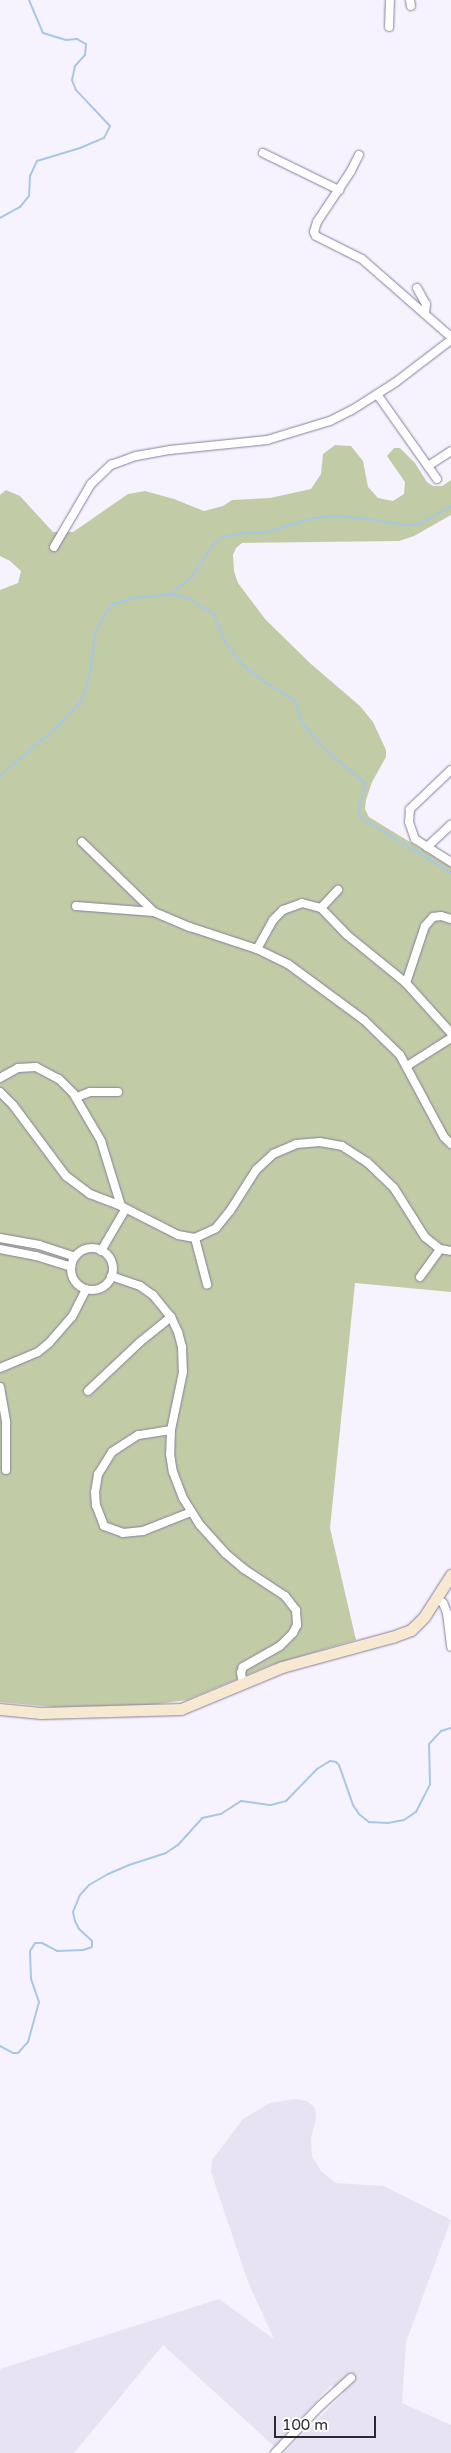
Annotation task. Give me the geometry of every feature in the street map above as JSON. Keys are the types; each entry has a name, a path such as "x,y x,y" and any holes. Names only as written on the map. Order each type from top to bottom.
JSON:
{"street":[{"path":"389,27 390,0"},
{"path":"263,153 339,190"},
{"path":"54,547 91,484 111,464 136,456 170,450 260,441 330,421 378,394 451,338 362,259 316,236 314,227 339,190 358,155"},
{"path":"417,288 426,304 426,314"},
{"path":"378,394 437,478"},
{"path":"428,466 451,451"},
{"path":"451,770 416,803 409,814 412,834 427,847 451,862"},
{"path":"427,847 451,825"},
{"path":"82,842 154,912"},
{"path":"321,908 338,890"},
{"path":"257,950 274,920 283,910 302,903 321,908 347,934 406,983 451,1033"},
{"path":"76,906 154,912 190,927 257,950 288,964 364,1020 407,1066 444,1137 451,1144"},
{"path":"406,983 425,926 433,917 441,916 451,920"},
{"path":"407,1066 451,1038"},
{"path":"0,1078 18,1068 36,1067 59,1079 76,1097 102,1141 123,1208 101,1251"},
{"path":"0,1092 13,1105 66,1176 90,1194 123,1208 169,1232 195,1238 211,1231 223,1221 263,1162 284,1148 296,1144 320,1142 342,1146 353,1151 379,1172 394,1188 418,1230 440,1249 451,1251"},
{"path":"76,1097 90,1092 118,1092"},
{"path":"0,1238 40,1245 75,1257"},
{"path":"195,1238 207,1284"},
{"path":"0,1249 36,1256 71,1267"},
{"path":"86,1249 101,1251 110,1259 112,1267 111,1276 104,1286 95,1290 86,1289 74,1280 71,1267 75,1257 86,1249"},
{"path":"420,1277 440,1249"},
{"path":"111,1276 140,1286 162,1304 171,1317 180,1340 184,1359 183,1372 170,1430 170,1454 173,1472 191,1512 226,1553 244,1569 285,1596 296,1610 297,1625 293,1633 280,1646 243,1667 240,1673 242,1683"},
{"path":"0,1368 38,1352 49,1343 72,1317 86,1289"},
{"path":"88,1390 140,1342 171,1317"},
{"path":"0,1387 6,1422 6,1470"},
{"path":"170,1430 138,1436 112,1452 98,1474 94,1492 96,1505 104,1526 123,1533 143,1531 191,1512"},
{"path":"0,1709 41,1713 168,1710 194,1705 282,1667 392,1637 410,1630 419,1624 451,1575"},
{"path":"436,1598 443,1603 447,1612 451,1647"},
{"path":"275,2453 320,2406 351,2378"}],"shaded area":[{"path":"296,2099 307,2101 315,2108 316,2118 311,2139 312,2156 321,2171 336,2183 384,2186 451,2220 406,2342 402,2403 451,2425 451,2453 284,2453 344,2393 331,2385 275,2447 163,2345 74,2453 0,2453 0,2369 219,2299 274,2339 248,2282 211,2172 212,2160 243,2119 270,2103"}],"green space":[{"path":"335,445 351,446 363,461 368,487 378,498 393,501 404,494 405,482 387,456 394,448 400,448 415,463 427,482 433,486 442,486 451,480 451,515 414,536 399,541 242,543 236,548 233,555 234,571 238,583 265,619 311,664 360,706 373,722 386,750 386,757 372,782 366,800 365,809 369,817 451,867 451,1292 355,1283 330,1528 356,1640 271,1665 187,1700 149,1705 53,1707 0,1702 0,590 18,583 21,571 10,561 0,556 0,495 6,490 20,496 53,532 73,532 128,494 145,491 174,499 204,511 223,506 232,500 270,498 311,489 321,474 323,454"}],"waterway":[{"path":"0,218 20,207 29,196 30,176 37,161 80,148 104,138 110,126 76,90 72,80 75,66 85,55 86,44 77,39 66,40 43,33 29,0"},
{"path":"170,594 190,579 215,542 226,536 263,533 314,518 336,516 407,525 419,524 451,507"},
{"path":"0,776 59,725 83,698 91,670 95,633 105,614 113,604 134,598 170,594 188,598 214,614 225,642 244,666 263,681 295,700 303,724 326,750 366,784 359,809 360,817 451,873"},
{"path":"0,2046 13,2053 18,2053 28,2042 39,2002 31,1979 30,1951 35,1943 42,1943 57,1951 83,1950 92,1947 92,1941 79,1929 73,1912 80,1895 89,1885 129,1865 166,1853 178,1845 202,1818 221,1814 241,1801 271,1805 286,1801 317,1769 330,1761 336,1762 339,1765 353,1805 359,1814 369,1822 388,1823 404,1820 416,1812 430,1784 429,1744 441,1731 451,1728"}]}
